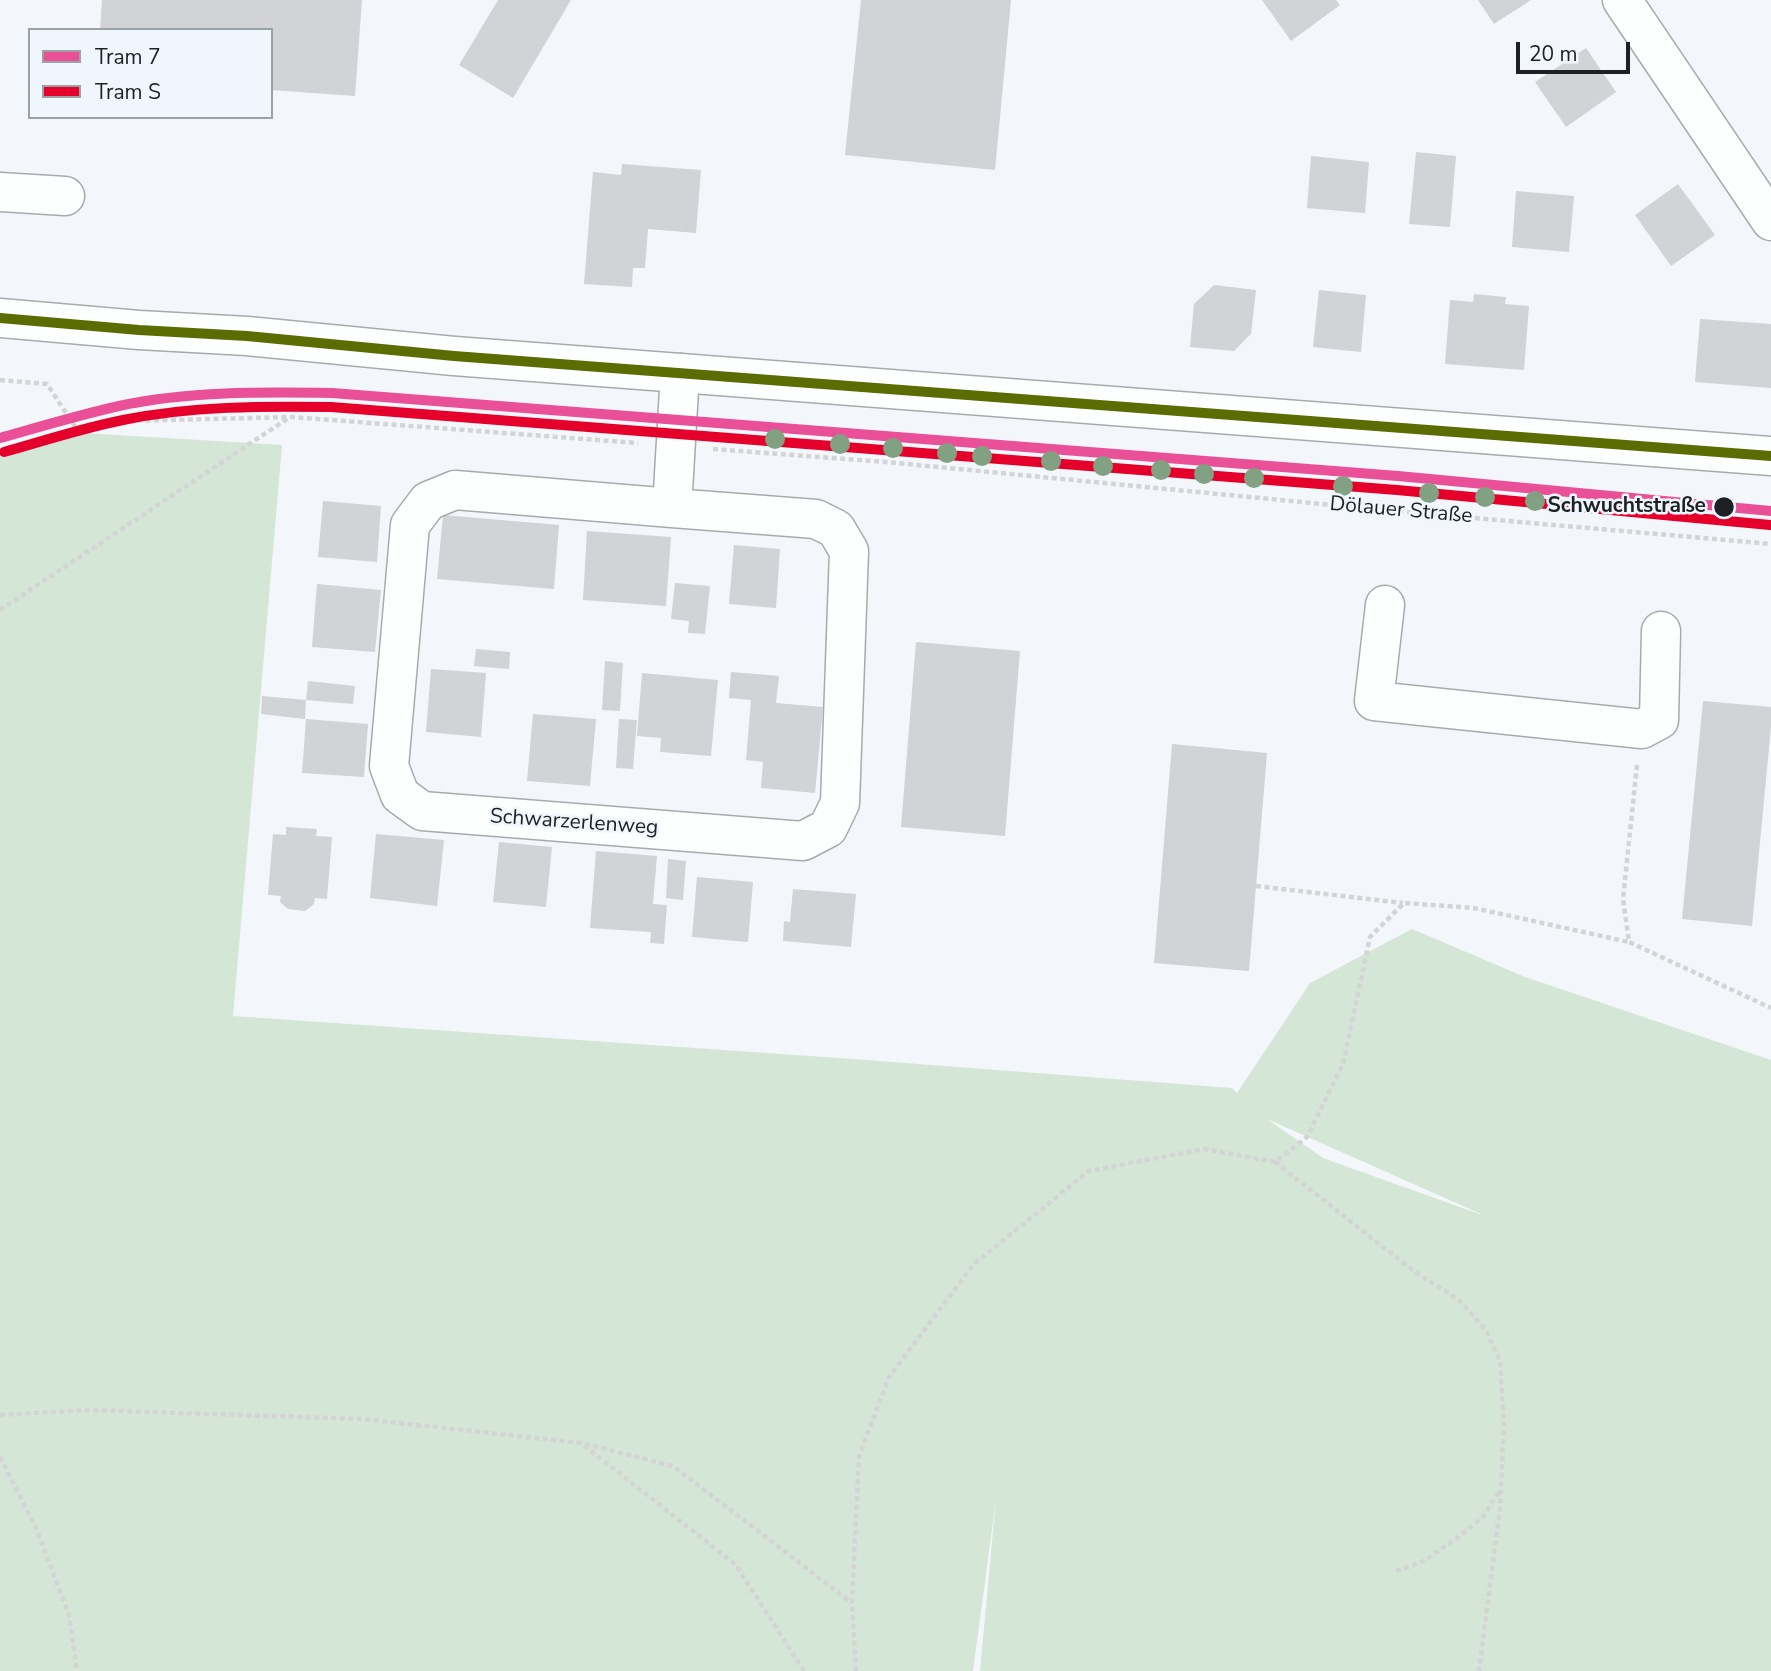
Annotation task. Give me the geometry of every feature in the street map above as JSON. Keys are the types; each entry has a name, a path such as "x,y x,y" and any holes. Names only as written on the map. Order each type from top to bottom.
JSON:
{"street":[{"path":"1622,0 1771,221"},
{"path":"0,192 65,196"},
{"path":"0,318 247,336 454,356 1771,456"},
{"path":"672,508 680,373"},
{"name":"Schwarzerlenweg","path":"455,490 672,508 816,519 836,529 849,551 841,803 828,828 803,841 422,811 400,794 389,766 410,525 428,501 455,490"},
{"path":"1385,605 1374,701 1642,729 1659,720 1661,631"}],"path":[{"name":"Dölauer Straße","path":"0,380 47,384 76,428 126,421 291,417 886,462 1771,544"},
{"path":"0,610 291,417"},
{"path":"1629,942 1623,899 1642,729"},
{"path":"1256,886 1474,908 1629,942 1771,1008"},
{"path":"1275,1162 1307,1137 1343,1064 1370,937 1404,903"},
{"path":"856,1671 852,1603 859,1455 888,1377 974,1264 1089,1171 1205,1149 1275,1162 1415,1272 1459,1300 1486,1330 1500,1360 1504,1425 1500,1508 1479,1671"},
{"path":"0,1415 90,1410 362,1419 581,1443 673,1466 852,1603"},
{"path":"581,1443 736,1565 802,1670"},
{"path":"0,1457 36,1528 69,1615 77,1671"},
{"path":"1396,1571 1424,1561 1457,1538 1483,1517 1501,1489"}],"green space":[{"path":"83,433 282,445 233,1016 1232,1088 1237,1093 1310,983 1412,929 1525,977 1771,1060 1771,1671 980,1671 996,1499 973,1671 0,1671 0,455","holes":["1267,1119 1482,1215 1323,1158"]}],"building":[{"path":"102,0 362,0 355,96 273,90 273,28 100,28"},
{"path":"498,0 571,0 513,98 459,65"},
{"path":"861,0 1011,0 995,170 845,155"},
{"path":"1262,0 1336,0 1340,5 1291,41"},
{"path":"1478,0 1531,0 1494,24"},
{"path":"1586,48 1616,92 1566,127 1535,82"},
{"path":"1416,152 1456,156 1450,227 1409,224"},
{"path":"1311,156 1369,162 1365,213 1307,208"},
{"path":"622,164 701,170 696,233 648,229 645,268 633,268 632,287 584,284 593,172 621,175"},
{"path":"1678,184 1715,235 1671,266 1635,215"},
{"path":"1516,191 1574,196 1569,252 1512,247"},
{"path":"1214,285 1256,290 1251,334 1234,351 1190,347 1194,304"},
{"path":"1319,290 1366,295 1361,352 1313,347"},
{"path":"1474,294 1506,297 1505,304 1529,306 1524,370 1445,364 1450,300 1473,302"},
{"path":"1700,319 1771,324 1771,388 1695,382"},
{"path":"323,501 381,506 377,562 318,557"},
{"path":"443,515 559,525 554,589 437,579"},
{"path":"587,531 671,537 666,606 583,600"},
{"path":"734,545 780,549 776,608 729,604"},
{"path":"675,583 710,586 705,634 688,633 689,621 671,619"},
{"path":"317,584 381,590 375,652 312,647"},
{"path":"916,642 1020,651 1005,836 901,827"},
{"path":"476,649 510,652 509,669 474,666"},
{"path":"605,661 623,663 620,711 602,710"},
{"path":"431,669 486,673 481,737 426,732"},
{"path":"731,672 779,676 776,703 823,707 815,793 761,788 763,762 746,760 751,700 729,698"},
{"path":"642,673 718,680 711,756 660,752 661,738 637,736"},
{"path":"308,681 355,686 353,704 306,700"},
{"path":"262,696 306,700 305,719 261,714"},
{"path":"1703,701 1771,707 1752,926 1682,919"},
{"path":"533,714 596,719 590,786 527,781"},
{"path":"306,719 368,724 364,777 302,773"},
{"path":"619,719 637,720 633,769 616,768"},
{"path":"1172,744 1267,753 1249,971 1154,963"},
{"path":"286,827 317,829 316,836 332,837 327,899 315,898 314,904 305,911 288,909 280,902 281,896 268,895 273,834 286,835"},
{"path":"376,834 444,840 437,906 370,898"},
{"path":"499,842 552,847 546,907 493,902"},
{"path":"596,851 657,856 653,904 667,905 664,944 650,943 651,932 590,928"},
{"path":"668,859 686,861 683,900 666,898"},
{"path":"697,877 753,882 748,942 692,937"},
{"path":"793,889 856,894 851,947 783,941 784,921 790,922"}],"tram line":[{"name":"7","path":"0,438 145,401 198,395 332,393 1398,476 1771,511"},
{"name":"S","path":"4,452 93,427 149,415 227,408 331,407 1397,490 1770,525"}],"transit line":[{"path":"0,318 247,336 454,356 1771,456"}],"place":[{"name":"Schwuchtstraße","path":"1724,507"}]}
